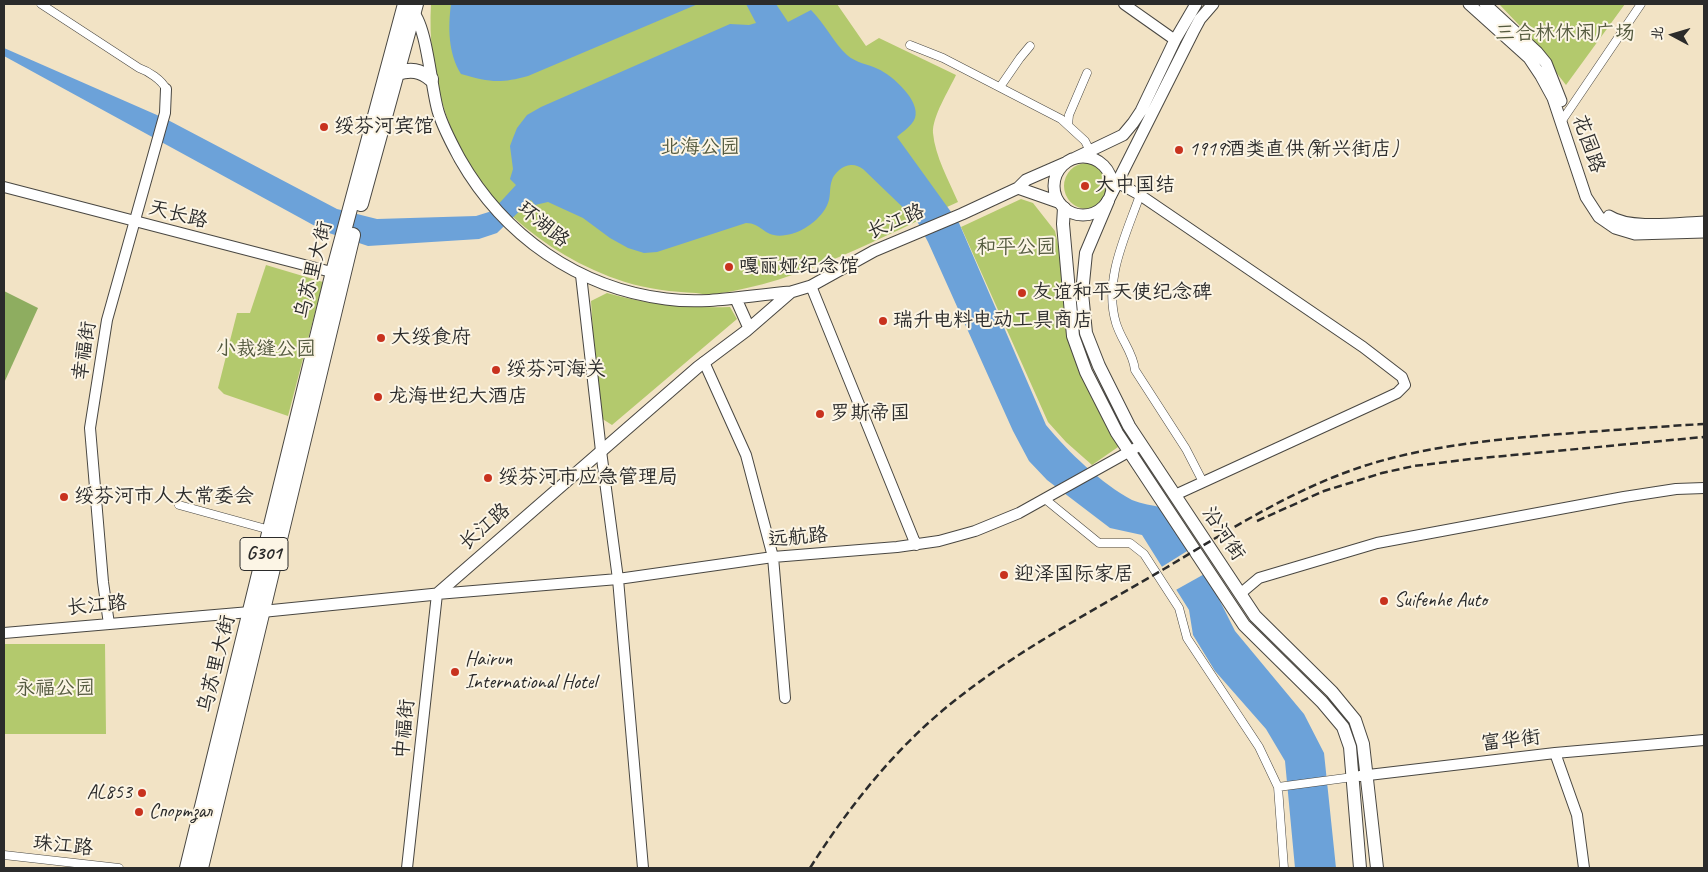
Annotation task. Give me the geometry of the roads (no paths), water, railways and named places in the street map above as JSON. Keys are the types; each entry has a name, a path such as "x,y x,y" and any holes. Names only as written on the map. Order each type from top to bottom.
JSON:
{"highway":[{"name":"乌苏里大街","path":"353,215 397,73 410,6"},
{"name":"乌苏里大街","path":"187,868 256,612 270,530 410,6"},
{"path":"397,73 406,70 418,71 431,79"},
{"name":"乌苏里大街","path":"200,868 256,612 338,274"}],"main road":[{"name":"长江路","path":"256,612 437,594 704,362 749,328 791,292 811,286 874,251 911,237 1018,188 1026,180 1123,135 1141,111 1175,40 1196,4"},
{"path":"1018,188 1061,205 1074,214 1090,214 1100,209 1108,201 1115,181 1200,19 1213,4"},
{"name":"花园路","path":"1469,4 1529,58 1563,119 1592,192 1609,216 1619,222 1630,224 1704,222"},
{"name":"花园路","path":"1486,4 1538,52 1546,63 1586,197 1593,209 1615,228 1635,234 1704,232"},
{"name":"环湖路","path":"410,6 422,28 438,110 451,142 467,171 490,203 514,228 554,259 581,275 612,286 666,299 701,301 791,292"},
{"path":"1061,205 1054,193 1055,179 1059,170 1070,161 1086,158 1097,161 1115,181"},
{"name":"沿河街","path":"1108,201 1086,253 1082,293 1086,333 1099,366 1129,426 1255,616 1332,692 1355,720 1363,744 1368,775 1378,868"},
{"name":"沿河街","path":"1061,205 1073,336 1086,372 1117,433 1244,625 1322,702 1343,727 1350,747 1360,868"},
{"path":"736,298 749,328"}],"street":[{"path":"41,4 139,68 145,70 163,83 166,89"},
{"path":"1124,4 1175,40"},
{"path":"1563,119 1641,4"},
{"path":"910,45 942,58 1061,119 1085,141 1090,151"},
{"path":"1000,87 1030,46"},
{"path":"1068,125 1069,115 1087,73"},
{"name":"幸福街","path":"109,624 103,582 90,428 107,320 164,112 166,89"},
{"path":"1115,181 1140,195 1363,347 1402,377 1405,385 1397,393 1174,495"},
{"name":"天长路","path":"4,187 338,274"},
{"path":"1140,195 1113,274 1112,302 1116,324 1134,360 1135,370 1186,449 1203,482"},
{"path":"581,275 600,451 618,579 643,868"},
{"path":"811,286 916,545"},
{"path":"704,362 746,455 773,557 785,698"},
{"name":"远航路","path":"437,594 618,579 773,557 916,545 939,541 975,531 1019,513 1142,445"},
{"path":"1240,594 1259,578 1377,543 1624,497 1676,489 1704,488"},
{"path":"1045,499 1098,543 1130,543 1144,554 1179,608 1187,638 1259,747 1278,787 1284,868"},
{"path":"179,505 270,530"},
{"name":"中福街","path":"407,868 437,594"},
{"name":"长江路","path":"4,632 256,612"},
{"path":"1555,753 1704,740"},
{"name":"富华街","path":"1353,777 1555,753 1577,815 1584,868"},
{"path":"1278,787 1353,777"},
{"name":"珠江路","path":"4,855 119,868"}],"water":[{"path":"451,4 698,4 528,76 494,81 461,74 451,49 449,22"},
{"path":"746,4 776,4 788,22 811,10 847,55 854,60 884,72 904,89 910,97 916,111 915,118 897,137 959,223 1046,425 1064,446 1109,485 1139,503 1163,508 1207,575 1235,631 1304,714 1324,753 1336,868 1295,868 1285,761 1266,729 1215,671 1193,635 1189,610 1142,535 1110,528 1047,480 1029,461 1013,431 917,221 862,168 849,165 837,172 833,177 829,200 821,214 805,228 786,235 773,235 756,225 746,223 657,252 644,253 628,248 610,238 583,218 548,202 535,205 531,200 497,233 479,239 368,246 326,232 4,56 4,48 166,119 337,209 377,219 476,216 492,211 516,185 510,179 513,169 510,146 517,128 527,115 541,107 730,24 749,25 756,23"}],"railway":[{"path":"810,868 856,802 890,761 928,723 973,686 1053,633 1245,521 1301,492 1358,468 1408,454 1448,447 1548,435 1704,424"},
{"path":"1257,521 1324,491 1382,473 1414,466 1704,437"}],"place":[{"name":"绥芬河宾馆","path":"324,127"},
{"name":"1919酒类直供(新兴街店)","path":"1179,150"},
{"name":"大中国结","path":"1085,186"},
{"name":"嘎丽娅纪念馆","path":"729,267"},
{"name":"友谊和平天使纪念碑","path":"1022,293"},
{"name":"瑞升电料电动工具商店","path":"883,321"},
{"name":"大绥食府","path":"381,338"},
{"name":"绥芬河海关","path":"496,370"},
{"name":"龙海世纪大酒店","path":"378,397"},
{"name":"罗斯帝国","path":"820,414"},
{"name":"绥芬河市应急管理局","path":"488,478"},
{"name":"绥芬河市人大常委会","path":"64,497"},
{"name":"迎泽国际家居","path":"1004,575"},
{"name":"Suifenhe Auto","path":"1384,601"},
{"name":"Hairun International Hotel","path":"455,672"},
{"name":"AL853","path":"142,793"},
{"name":"Спортзал","path":"139,812"}],"park label":[{"name":"三合林休闲广场","path":"1565,34"},
{"name":"北海公园","path":"700,148"},
{"name":"和平公园","path":"1016,248"},
{"name":"小裁缝公园","path":"266,350"},
{"name":"永福公园","path":"55,689"}]}
